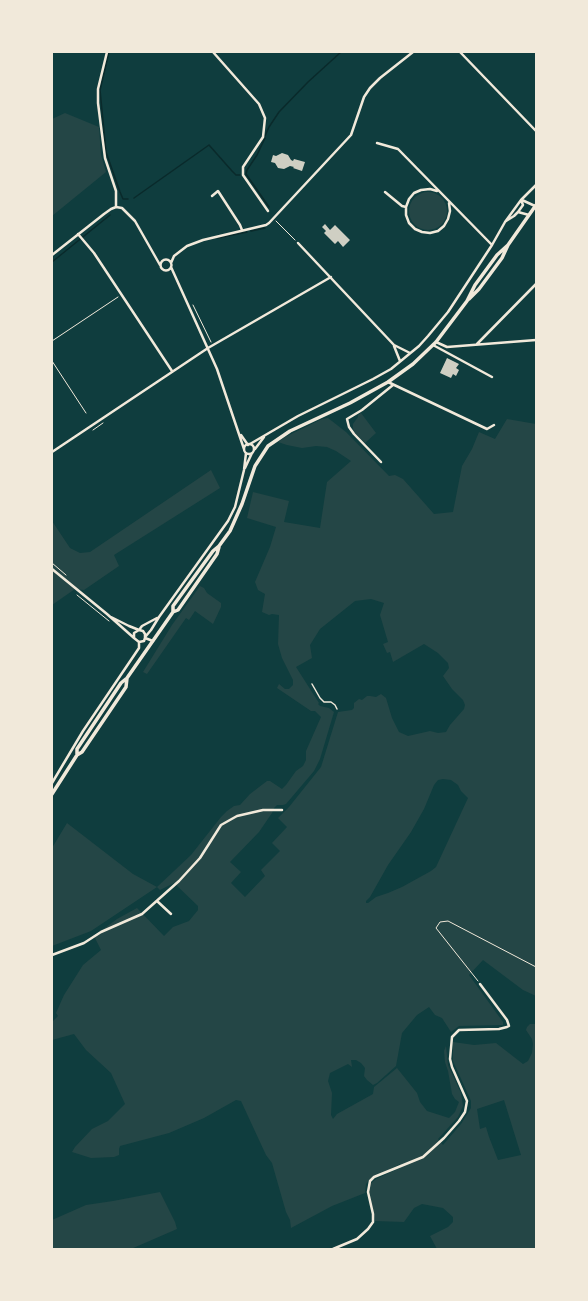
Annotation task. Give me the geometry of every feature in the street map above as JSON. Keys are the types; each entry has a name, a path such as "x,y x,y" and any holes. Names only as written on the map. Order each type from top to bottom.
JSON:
{"street":[{"path":"107,52 98,89 98,103 105,158 116,191 116,207"},
{"path":"213,52 259,104 265,118 263,137 243,167 243,175 268,211"},
{"path":"160,265 164,260 174,256 187,246 203,240 266,225 351,135 364,97 370,88 380,78 413,52"},
{"path":"460,52 536,130"},
{"path":"376,143 398,150 492,246"},
{"path":"245,451 249,444 298,416 373,379 410,353 428,336 448,312 492,246 505,222 521,200 536,185"},
{"path":"437,191 430,189 414,193 409,199 406,207 406,215 409,223 414,228 422,232 430,233 438,231 444,226 448,219 450,211 449,203"},
{"path":"212,196 218,192 242,230"},
{"path":"385,192 402,206 406,207"},
{"path":"173,612 173,606 213,551 219,546 237,518 255,466 268,446 290,431 350,403 388,382 413,364 435,344 502,258 508,245 535,206 521,200"},
{"path":"505,222 518,212 523,205 521,200"},
{"path":"52,255 111,209 116,207 122,208 135,221 162,269 166,270 175,278"},
{"path":"518,212 529,215"},
{"path":"79,235 94,253 172,372"},
{"path":"298,243 394,345 410,353"},
{"path":"156,256 171,263"},
{"path":"140,642 144,641 159,617 228,520 235,507 244,470 245,451 217,369 170,267 174,256"},
{"path":"166,270 170,267"},
{"path":"52,452 208,348 331,277"},
{"path":"477,344 536,284"},
{"path":"435,344 447,346 536,340"},
{"path":"435,344 492,376"},
{"path":"394,345 400,361"},
{"path":"388,382 487,429 494,425"},
{"path":"381,462 354,434 346,419 367,407 393,384"},
{"path":"239,433 249,444 253,446 253,452"},
{"path":"244,470 253,452 265,435"},
{"path":"245,451 249,454 253,452"},
{"path":"52,794 76,755 77,749 121,683 127,678 173,612 178,610 217,554 219,546"},
{"path":"52,569 147,649"},
{"path":"107,614 128,626 143,631 146,637 153,641"},
{"path":"134,638 134,633 142,626 159,617"},
{"path":"52,783 82,731 139,648 140,642"},
{"path":"76,755 82,752 126,687 127,678"},
{"path":"52,954 84,943 101,932 142,914 179,881 200,858 221,825 237,816 262,810 282,810"},
{"path":"157,900 171,914"},
{"path":"333,1249 357,1239 373,1222 373,1214 368,1192 370,1181 374,1177 423,1157 459,1122 465,1112 467,1101 450,1059 452,1037 459,1030 499,1029 509,1026 507,1020 480,984"}],"lane":[{"path":"312,684 324,702 331,702 337,709"}],"path":[{"path":"273,219 298,243"},
{"path":"52,341 121,295"},
{"path":"192,302 210,342 208,348"},
{"path":"52,361 86,413"},
{"path":"91,431 104,422"},
{"path":"480,984 436,928 440,922 448,921 536,967"}],"shaded area":[{"path":"65,113 99,127 101,155 106,172 52,216 52,119"},
{"path":"424,192 432,192 442,197 446,204 446,218 442,225 432,230 424,230 414,225 412,222 409,215 409,207 414,197 417,195"},
{"path":"361,413 376,433 365,443 354,432 353,428 353,424 358,415"},
{"path":"328,418 346,432 389,476 395,475 403,479 434,514 453,512 462,466 472,449 479,432 495,439 507,419 536,424 536,996 523,990 483,960 469,975 503,1022 503,1025 459,1026 451,1032 442,1018 435,1015 429,1007 417,1015 402,1033 396,1066 377,1083 373,1085 367,1080 364,1076 365,1068 356,1060 351,1060 352,1067 348,1064 330,1073 328,1081 332,1093 331,1115 333,1119 337,1114 373,1094 374,1087 397,1068 417,1093 420,1102 427,1111 449,1118 455,1112 459,1102 452,1094 445,1062 444,1051 446,1046 448,1065 461,1093 463,1106 458,1117 438,1139 443,1145 461,1124 471,1108 471,1101 453,1061 453,1042 474,1045 496,1043 523,1064 528,1061 532,1053 533,1044 532,1039 526,1030 530,1024 536,1024 536,1249 437,1249 430,1236 448,1227 453,1222 453,1217 443,1208 422,1204 414,1208 404,1222 375,1221 369,1189 370,1184 376,1179 400,1168 400,1164 370,1179 366,1184 365,1193 332,1206 291,1228 290,1220 286,1212 272,1163 266,1155 241,1101 236,1100 204,1118 169,1133 120,1146 119,1155 114,1157 91,1158 72,1152 92,1129 108,1121 125,1104 111,1073 86,1050 74,1034 52,1040 52,1022 58,1016 56,1013 64,995 83,965 101,950 94,936 117,919 137,908 164,936 173,927 189,921 198,910 198,906 174,883 160,890 157,887 191,855 227,811 234,806 240,805 250,794 267,781 270,781 282,789 286,785 296,771 303,766 306,760 306,751 321,717 315,711 311,711 277,688 279,684 285,689 289,689 293,685 293,680 282,658 278,644 279,615 269,615 262,612 265,594 258,590 255,582 270,547 276,527 247,518 253,492 289,501 284,522 320,528 327,482 351,461 327,447 316,446 302,448 278,442 322,419","holes":["371,599 384,603 380,615 388,642 383,644 387,653 390,652 393,662 424,644 438,653 448,663 449,668 443,676 452,689 463,700 465,705 464,709 446,732 438,733 430,731 408,736 399,732 392,718 386,698 381,694 376,697 367,696 362,700 359,699 354,703 354,708 352,710 338,712 321,767 289,807 278,818 287,827 272,843 280,851 261,870 265,876 245,897 231,883 241,872 230,862 259,832 274,808 277,805 286,804 314,771 320,759 334,712 329,708 318,704 319,703 296,667 312,658 310,645 320,629 355,601","438,780 451,780 458,785 461,791 468,798 436,867 402,887 376,897 366,903 388,865 411,832 424,809 434,785","504,1100 521,1155 498,1160 486,1127 480,1129 477,1109"]},
{"path":"211,470 220,488 114,555 119,566 84,590 75,589 52,605 52,521 70,548 80,553 90,552"},
{"path":"200,586 221,603 221,607 213,624 195,611 189,620 186,618 147,674 143,672 172,625"},
{"path":"67,823 133,874 157,887 91,931 52,946 52,848"},
{"path":"160,1192 177,1229 131,1249 52,1249 52,1220 86,1205"}],"building":[{"path":"282,153 288,155 293,161 294,159 305,162 302,171 290,166 284,169 278,168 275,163 271,162 273,155 276,156"},
{"path":"325,224 330,230 335,225 350,240 343,247 338,241 335,244 324,233 326,231 322,227"},
{"path":"447,358 459,364 456,368 459,370 456,376 453,374 451,378 440,373"}],"waterway":[{"path":"109,52 100,90 106,152 123,199 128,199"},
{"path":"265,136 279,112 308,82 341,52"},
{"path":"265,138 246,174 269,207"},
{"path":"134,198 209,145 236,175 240,175"},
{"path":"52,262 110,215"},
{"path":"251,231 265,228"},
{"path":"218,238 247,232"}]}
